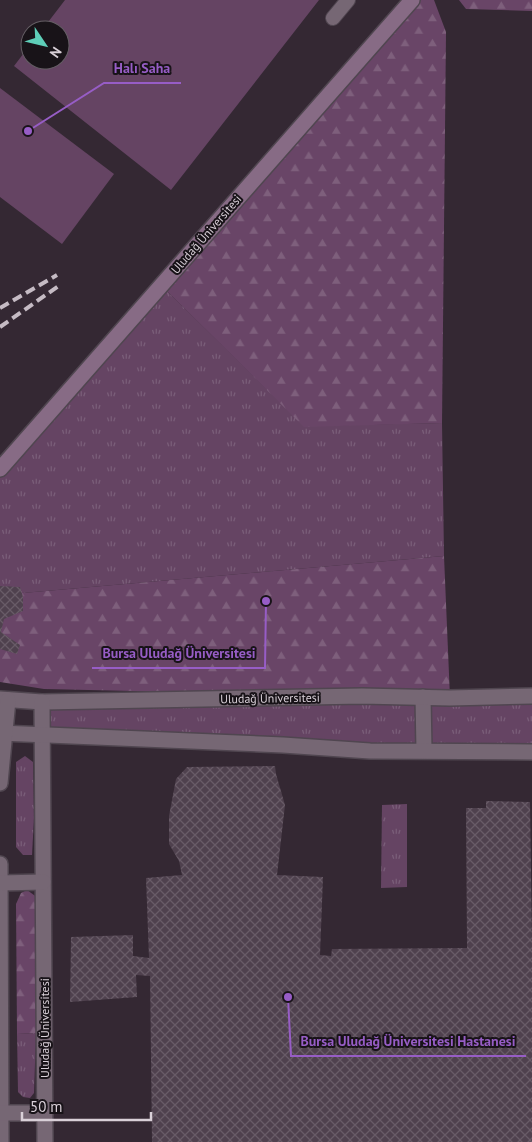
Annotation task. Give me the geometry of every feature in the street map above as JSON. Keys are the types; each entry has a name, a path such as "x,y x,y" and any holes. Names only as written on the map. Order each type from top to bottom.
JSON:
{"main road":[{"name":"Uludağ Üniversitesi","path":"0,469 412,0"}],"street":[{"path":"333,18 348,0"},
{"name":"Uludağ Üniversitesi","path":"0,783 4,699 42,702 532,696"},
{"path":"423,697 424,750"},
{"name":"Uludağ Üniversitesi","path":"42,702 45,1142"},
{"path":"3,733 283,745 370,751 532,752"},
{"path":"0,864 1,1142"},
{"path":"0,883 43,882"},
{"path":"1,1114 45,1113"}],"green space":[{"path":"65,0 319,0 171,190 14,66 20,58 20,70 70,70 70,20 50,20"},
{"path":"412,0 434,0 446,32 442,423 304,427 161,285"},
{"path":"459,0 532,0 532,11 466,9"},
{"path":"0,88 114,174 62,244 0,197"},
{"path":"161,285 304,426 442,423 444,556 0,595 0,469"},
{"path":"444,556 450,698 44,689 0,682 0,595"},
{"path":"532,696 532,752 43,735 51,708"},
{"path":"25,756 33,762 34,818 32,855 23,855 16,847 16,762"},
{"path":"407,804 407,887 381,888 382,805"},
{"path":"27,890 38,898 36,1033 17,1034 16,904 21,893"},
{"path":"36,1033 34,1093 30,1098 23,1097 18,1092 17,1034"}],"building":[{"path":"0,586 20,587 23,597 23,611 4,619 1,632 20,645 17,654 0,649"},
{"path":"275,766 285,805 277,875 323,877 320,955 331,956 332,949 467,948 466,808 486,808 486,801 530,802 532,1142 152,1142 150,976 136,975 137,997 70,1002 71,937 133,935 133,956 149,958 146,878 182,875 179,861 169,844 169,816 176,779 187,767"}],"railway":[{"path":"0,308 57,275"},
{"path":"0,327 60,285"}],"place":[{"name":"Halı Saha","path":"28,131"},
{"name":"Bursa Uludağ Üniversitesi","path":"266,601"},
{"name":"Bursa Uludağ Üniversitesi Hastanesi","path":"288,997"}]}
